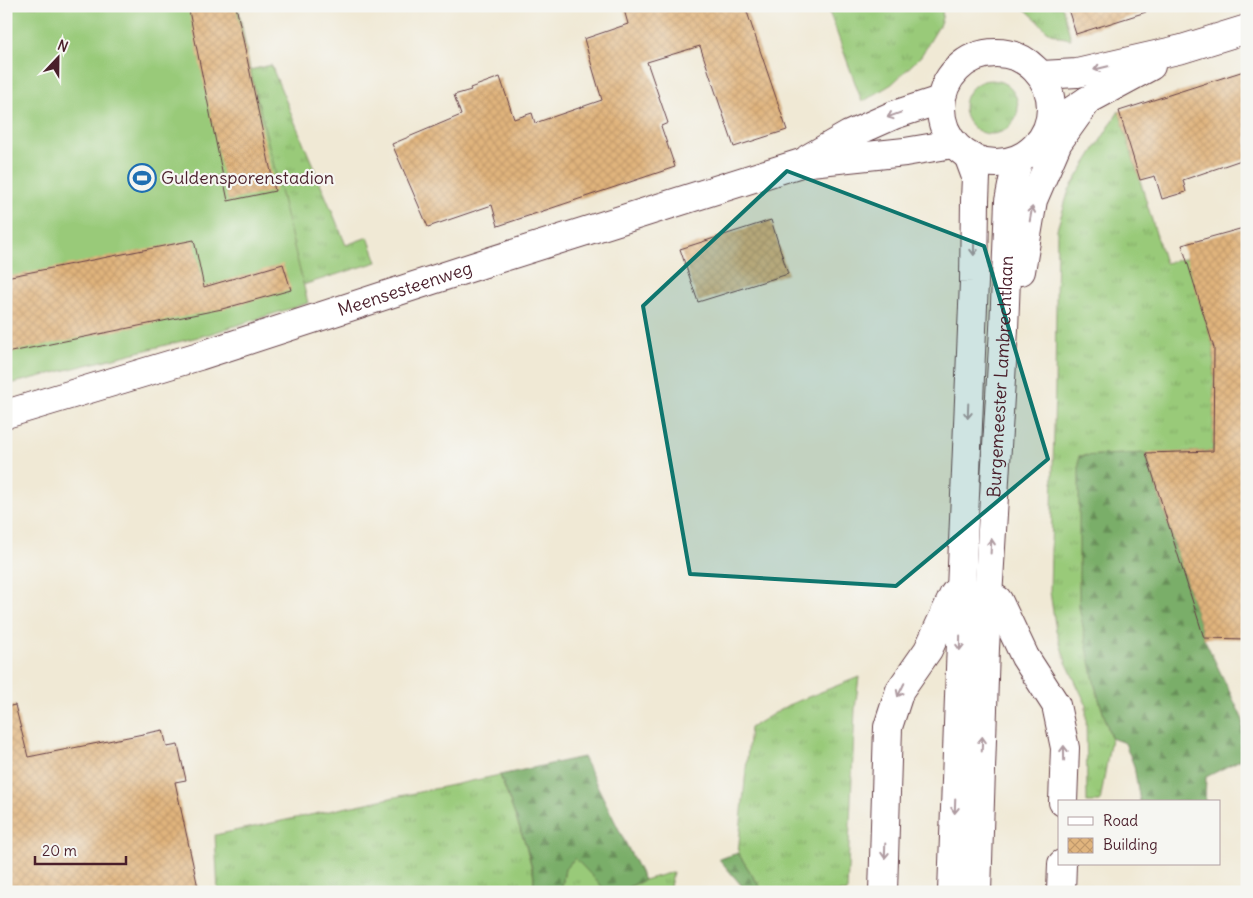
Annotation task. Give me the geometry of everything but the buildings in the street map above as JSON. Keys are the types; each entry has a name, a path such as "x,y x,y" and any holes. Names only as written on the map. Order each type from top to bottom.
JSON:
{"main road":[{"path":"1042,75 1077,73 1182,49 1247,29"},
{"path":"1049,126 1088,100 1182,49"},
{"path":"996,52 1023,59 1042,75 1050,92 1052,104 1049,126 1036,147 1020,159 994,164 961,151 946,134 940,118 940,100 947,80 964,62 982,54 996,52"},
{"name":"Meensesteenweg","path":"801,163 849,135 894,115 940,100"},
{"path":"1004,329 1019,297 1021,268 1033,200 1058,142 1088,100"},
{"name":"Meensesteenweg","path":"6,414 199,356 801,163 905,152 961,151"},
{"name":"Burgemeester Lambrechtlaan","path":"961,151 976,177 974,282 960,650 965,886"},
{"name":"Burgemeester Lambrechtlaan","path":"965,886 985,648 1004,329 1009,201 1020,159"},
{"path":"883,892 888,726 900,690 928,650 954,594 961,590"},
{"path":"988,595 998,600 1025,657 1056,706 1065,748 1063,800"},
{"path":"1061,892 1062,866"}],"highlighted area":[{"path":"787,171 984,246 1048,459 896,586 690,574 643,306"}],"green space":[{"name":"Guldensporenstadion","path":"6,6 238,6 250,70 308,303 206,335 6,385"},
{"path":"829,6 943,6 939,26 921,56 892,84 862,102 830,14"},
{"path":"1020,6 1062,6 1071,39 1060,37 1047,31"},
{"path":"271,65 346,245 368,237 377,262 303,285 250,70"},
{"path":"991,80 1001,82 1010,88 1016,97 1018,107 1016,117 1010,126 1001,132 991,134 981,132 972,126 966,117 964,107 966,97 972,88 981,82"},
{"path":"1119,111 1165,263 1187,258 1214,348 1213,451 1079,456 1095,686 1111,738 1100,800 1087,800 1086,704 1066,662 1056,631 1050,592 1057,229 1069,190"},
{"path":"1146,453 1204,638 1243,720 1240,760 1206,777 1205,800 1140,800 1134,766 1125,743 1111,738 1095,686 1079,607 1079,456"},
{"path":"859,677 855,709 847,892 763,892 738,853 750,728 788,705"},
{"path":"583,757 644,880 618,892 607,892 575,858 565,869 561,892 533,892 534,876 526,845 500,775"},
{"path":"500,775 526,845 534,876 533,892 218,892 215,835"},
{"path":"738,853 763,892 747,892 719,859"},
{"path":"576,857 607,892 561,892 565,869"},
{"path":"673,872 669,892 618,892 644,880"}],"place":[{"name":"Guldensporenstadion","path":"142,178"}]}
